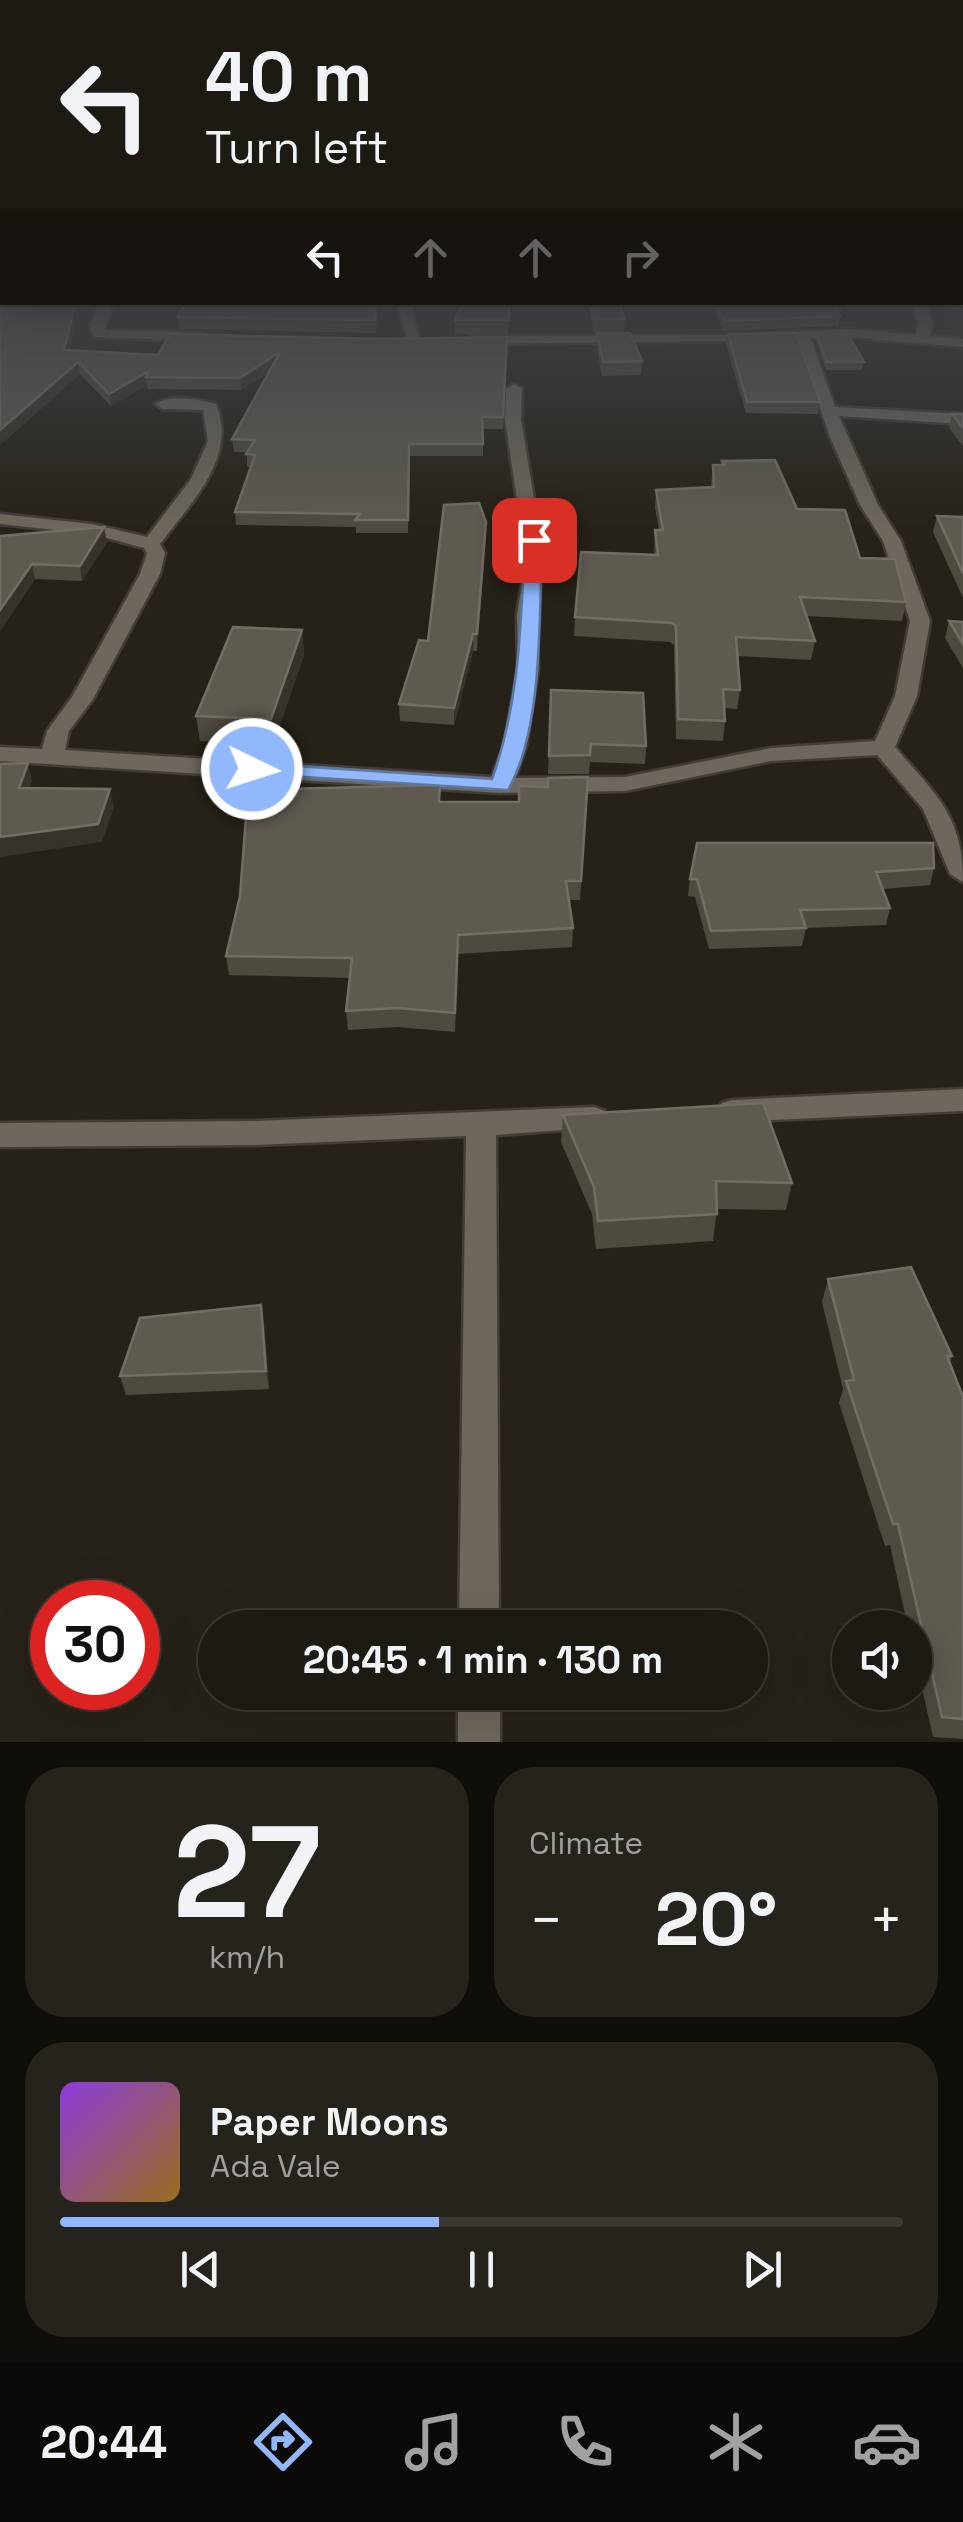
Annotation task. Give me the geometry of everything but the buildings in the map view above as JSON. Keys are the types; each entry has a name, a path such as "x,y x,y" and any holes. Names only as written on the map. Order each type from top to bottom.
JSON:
{"street":[{"path":"813,365 870,506 892,541 920,621 906,696 883,748"},
{"path":"500,786 515,746 528,669 528,614 535,559 513,420 514,390"},
{"path":"152,544 199,480 216,441 210,407 192,402 163,404"},
{"path":"829,412 963,419"},
{"path":"0,519 92,529 152,544"},
{"path":"52,755 58,731 82,699 150,574 156,553 152,544"},
{"path":"0,754 500,786 668,780 752,757 846,746 883,748 934,807 963,874"},
{"path":"708,1113 963,1100"},
{"path":"0,1135 255,1133 625,1118"},
{"path":"479,1610 481,1124"},
{"path":"478,1742 479,1710"}],"route":[{"path":"252,769 500,786 515,746 528,669 534,540"}]}
